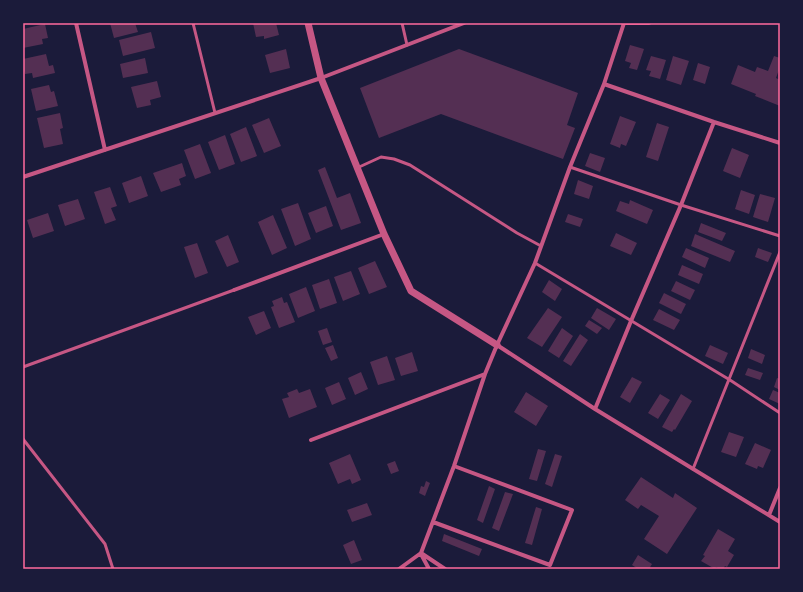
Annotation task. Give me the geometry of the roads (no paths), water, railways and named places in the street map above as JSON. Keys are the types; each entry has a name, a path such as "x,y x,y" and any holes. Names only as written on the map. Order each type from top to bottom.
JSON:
{"street":[{"path":"76,23 105,150"},
{"path":"308,23 321,78 384,234 411,291 596,409 780,522"},
{"path":"23,177 321,78 464,23"},
{"path":"399,569 421,553 454,466 485,374 535,263 570,167 604,84 624,23 648,23"},
{"path":"604,84 780,143"},
{"path":"596,409 714,122"},
{"path":"234,290 384,234"},
{"path":"311,440 485,374"},
{"path":"433,522 550,564 572,510 454,466"},
{"path":"769,515 780,488"},
{"path":"421,553 429,569"},
{"path":"421,553 445,569"}],"lane":[{"path":"193,23 215,113"},
{"path":"402,23 407,45"},
{"path":"357,168 381,157 394,159 410,165 541,246"},
{"path":"570,167 681,205 780,236"},
{"path":"693,469 730,380 780,252"},
{"path":"535,263 730,380 780,413"},
{"path":"23,367 234,290"},
{"path":"23,439 105,544 113,569"}]}
